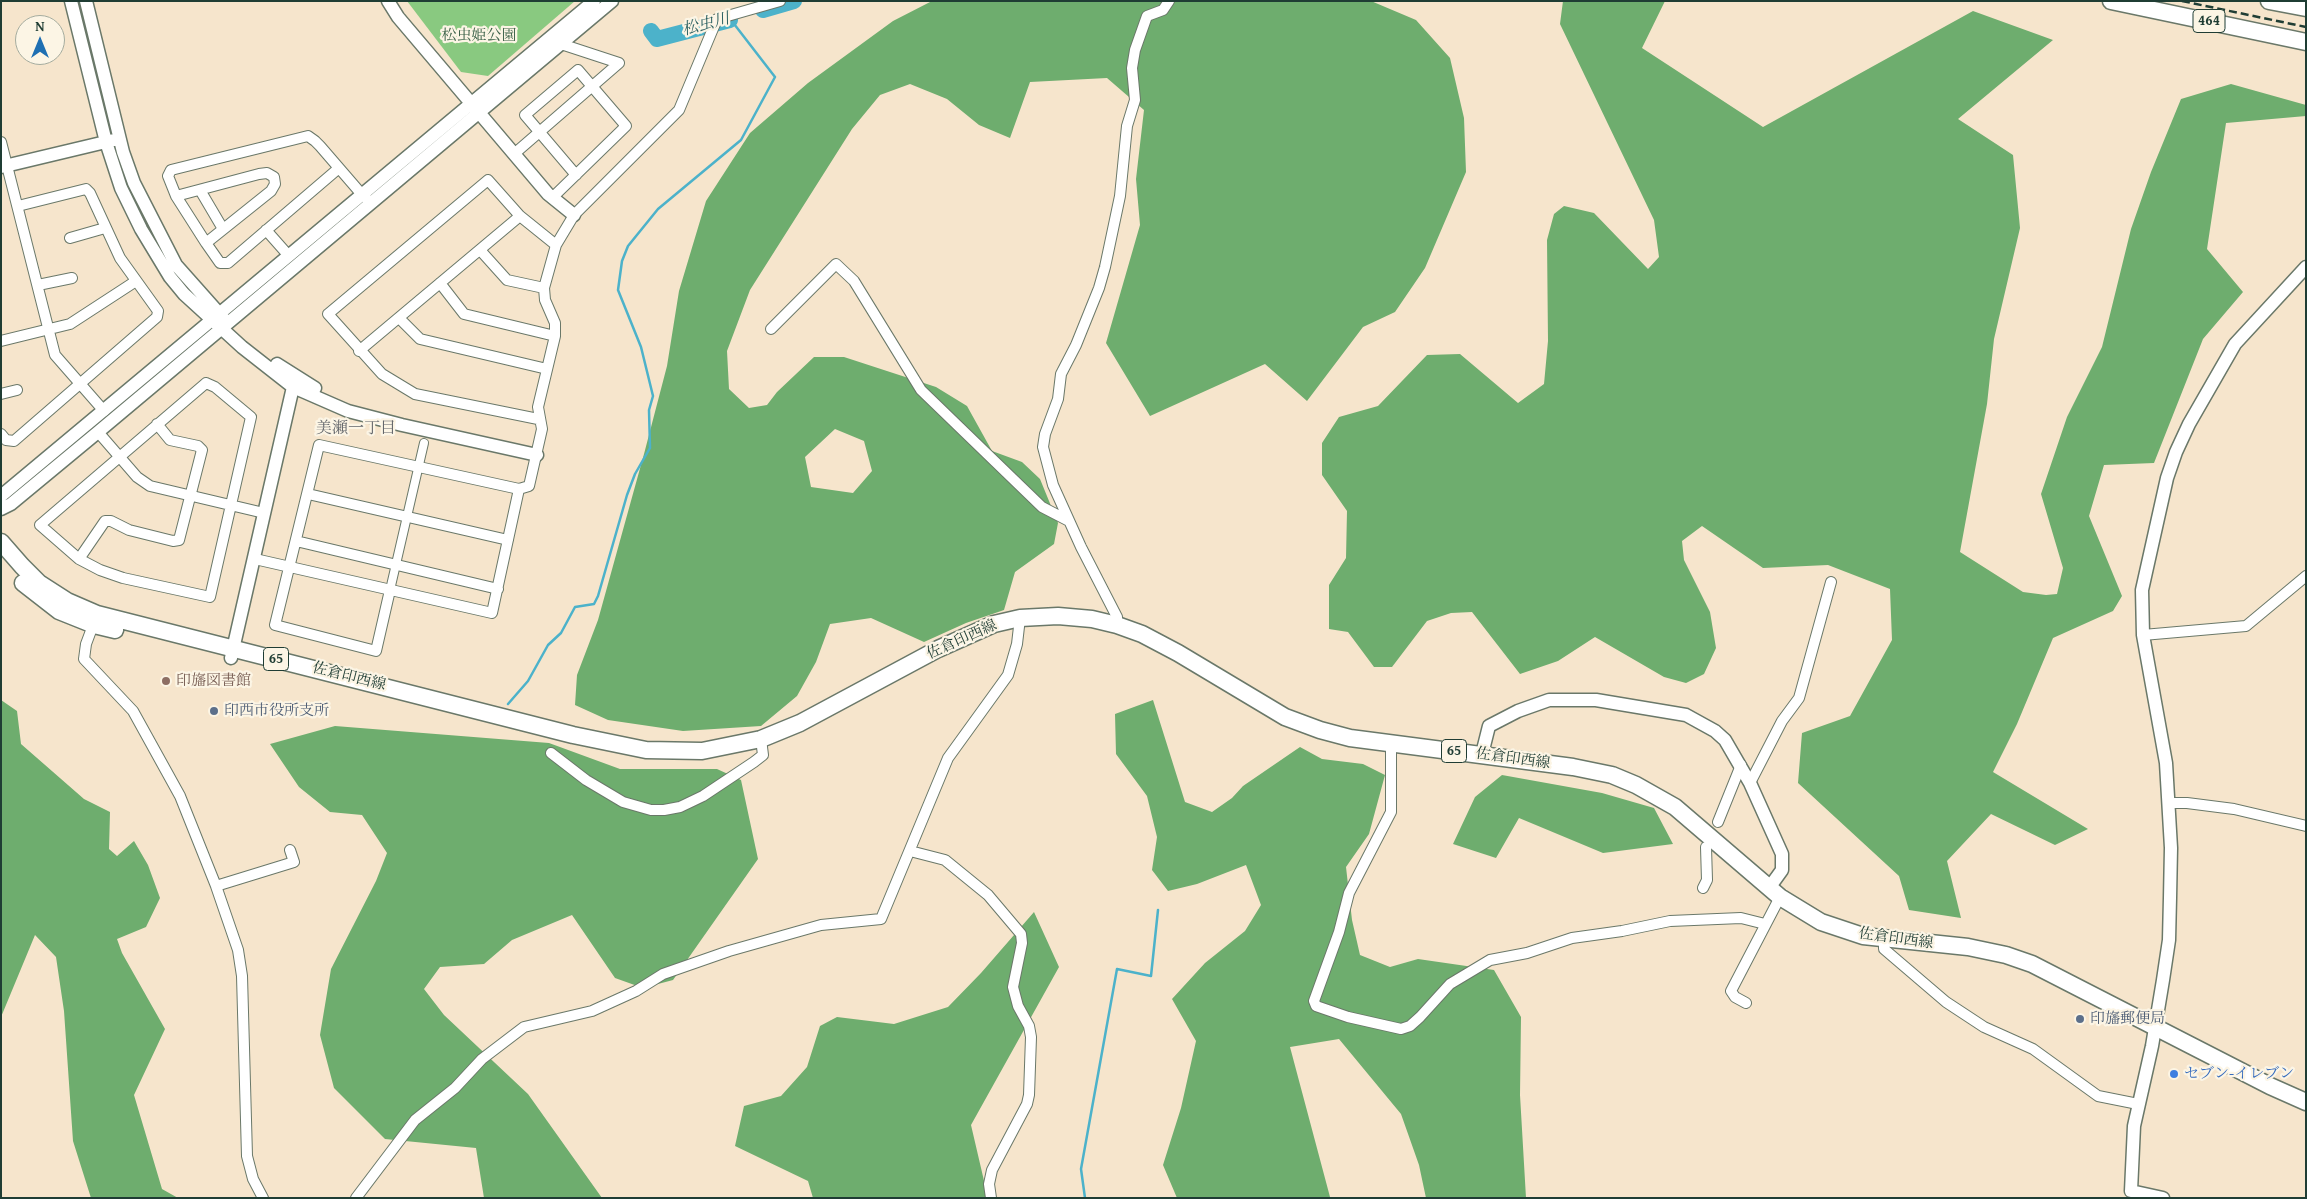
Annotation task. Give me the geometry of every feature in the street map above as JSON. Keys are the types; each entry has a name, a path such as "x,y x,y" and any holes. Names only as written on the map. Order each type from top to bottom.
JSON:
{"main road":[{"name":"464","path":"2111,1 2306,42"},
{"path":"2269,1 2306,8"},
{"name":"佐倉印西線","path":"1,542 39,583 96,620"},
{"name":"佐倉印西線","path":"1,560 30,589 59,610 232,653 413,702 630,748 672,752 702,751 760,738 800,723 965,636 994,624 1020,618 1058,616 1092,619 1142,634 1178,653 1285,717 1320,730 1350,738 1573,767 1612,775 1636,784 1675,807 1774,892 1821,922 1842,930 1884,940 1968,947 2006,955 2032,964 2270,1086 2306,1102"}],"street":[{"path":"72,1 106,142 121,188 141,229 170,277 184,294 246,342 306,384 366,414"},
{"path":"86,1 119,139 134,183 176,265 242,347 293,386 348,411 537,455"},
{"path":"388,1 475,109 552,198 574,215"},
{"path":"1,496 104,411 220,322 475,109 594,1"},
{"path":"475,109 561,44 612,1"},
{"path":"424,443 419,467 376,651 275,625 319,445 419,467 519,489 529,486 542,429 538,419 538,407 555,336 555,323 545,300 544,288 556,245 574,215 678,110 717,19 780,1"},
{"path":"1117,625 1117,617 1053,485 1043,447 1045,434 1058,399 1061,374 1076,345 1099,288 1104,267 1120,196 1127,126 1136,100 1132,68 1135,50 1147,16 1163,10 1169,1"},
{"path":"514,154 619,63 561,44"},
{"path":"552,198 576,175 626,126 578,70 525,115 576,175"},
{"path":"339,168 228,263 220,263 206,243 176,196 168,176 171,170 308,136 339,168 367,199"},
{"path":"4,166 119,139"},
{"path":"1,142 4,166 18,206 55,355 78,384 104,411"},
{"path":"176,196 259,174 267,173 274,177 271,191 206,243"},
{"path":"538,419 415,394 382,374 359,351 328,314 488,180 520,216 556,245"},
{"path":"1,434 6,440 14,441 157,317 158,311 136,281 105,228 90,193 86,189 18,206"},
{"path":"200,190 223,229"},
{"path":"1,509 11,504 98,432 220,322 289,256 367,199"},
{"path":"359,351 520,216"},
{"path":"70,238 105,228"},
{"path":"266,230 289,256"},
{"path":"480,250 507,280 544,288"},
{"path":"771,329 836,264 854,281 921,390 1042,507 1069,521"},
{"path":"2162,1198 2130,1194 2131,1163 2138,1104 2152,1046 2169,940 2171,848 2166,763 2143,635 2142,590 2163,497 2176,452 2235,344 2306,267"},
{"path":"38,285 72,278"},
{"path":"1,341 70,324 136,281"},
{"path":"440,283 464,314 555,336"},
{"path":"399,318 420,339 548,369"},
{"path":"206,383 251,417 210,597 123,578 79,559 40,526 157,424 206,383"},
{"path":"232,653 293,386"},
{"path":"1,394 17,390"},
{"path":"79,559 104,521 111,521 129,530 173,541 180,540 202,450 198,446 170,440 157,424"},
{"path":"98,432 137,477 150,486 264,514"},
{"path":"255,559 492,613 519,489"},
{"path":"308,494 508,540"},
{"path":"296,541 498,589"},
{"path":"2143,635 2246,626 2306,576"},
{"path":"1750,783 1769,745 1798,698 1831,582"},
{"path":"356,1198 415,1120 455,1088 471,1069 517,1032 535,1024 592,1011 636,991 663,974 729,951 821,925 880,919 948,758 1008,675 1017,644 1020,618"},
{"path":"96,620 86,644 84,659 90,668 133,711 142,725 189,816 238,950 242,976 247,1156 253,1179 263,1198"},
{"path":"1482,754 1489,726 1503,718 1549,700 1596,700 1686,715 1715,731 1725,740 1741,765 1782,854 1782,870 1765,924 1731,991 1735,997 1746,1003"},
{"path":"551,753 586,780 623,802 651,810 664,810 680,807 704,796 763,755 760,738"},
{"path":"1392,744 1391,812 1349,893 1339,932 1314,1001 1316,1006 1348,1017 1401,1029 1410,1026 1420,1017 1450,984 1490,960 1527,953 1572,938 1622,931 1670,921 1741,918 1765,924"},
{"path":"1718,822 1741,765"},
{"path":"2169,803 2187,803 2234,810 2306,826"},
{"path":"1703,888 1707,880 1706,847"},
{"path":"216,886 294,862 290,850"},
{"path":"910,851 946,860 1006,913 1021,934 1022,943 1013,987 1016,1001 1030,1026 1029,1095 1027,1104 992,1170 989,1184 991,1198"},
{"path":"1884,940 1884,949 1946,1002 1984,1027 2033,1049 2098,1096 2138,1104"}],"green space":[{"name":"松虫姫公園","path":"407,1 575,1 488,76 461,72"},
{"path":"932,1 1371,1 1416,20 1450,58 1464,118 1466,172 1425,268 1395,312 1363,327 1307,401 1265,364 1150,416 1106,343 1140,225 1136,179 1144,110 1107,78 1030,82 1010,138 979,125 947,99 910,84 880,95 852,129 750,290 727,351 729,389 749,408 767,405 777,392 814,357 844,357 936,387 967,406 992,451 1022,462 1040,479 1058,523 1054,544 1015,572 1004,610 966,623 924,642 871,618 830,624 816,662 797,696 761,726 683,731 608,720 575,705 577,675 598,620 644,454 667,366 679,291 706,201 750,133 808,83 893,21","holes":["835,429 864,441 872,471 853,493 811,487 805,457"]},
{"path":"1563,1 1665,1 1642,48 1763,127 1973,11 2053,40 1958,119 2013,155 2020,228 1994,339 1987,404 1960,552 2023,592 2046,595 2057,594 2063,568 2041,494 2067,417 2102,347 2131,229 2151,172 2181,99 2231,84 2306,105 2306,116 2226,123 2207,249 2243,292 2203,339 2154,463 2104,465 2089,516 2122,596 2113,611 2053,638 2017,724 1993,772 2088,829 2055,845 1991,814 1947,861 1961,918 1909,910 1899,876 1798,783 1802,733 1850,716 1892,640 1890,589 1828,565 1763,568 1702,526 1682,541 1684,560 1710,612 1716,648 1704,674 1686,683 1664,677 1595,637 1558,661 1520,674 1472,612 1451,613 1427,621 1392,667 1374,667 1348,632 1329,629 1329,585 1346,558 1347,511 1322,475 1322,443 1339,417 1378,406 1427,355 1460,354 1518,403 1544,384 1548,341 1547,240 1554,214 1564,206 1594,213 1648,269 1659,257 1654,220 1560,24"},
{"path":"1,700 17,711 21,744 84,799 110,812 109,849 117,856 134,841 148,865 160,898 146,927 117,939 122,953 165,1029 134,1095 162,1189 178,1198 91,1198 73,1141 64,1011 56,957 35,935 1,1017"},
{"path":"1153,700 1185,802 1212,812 1232,798 1243,786 1300,747 1322,759 1363,764 1385,775 1369,834 1346,867 1352,920 1360,955 1390,967 1418,959 1494,970 1521,1017 1520,1095 1526,1198 1426,1198 1419,1165 1401,1114 1339,1039 1290,1047 1330,1197 1177,1198 1163,1165 1181,1108 1196,1041 1172,999 1205,963 1245,931 1261,905 1246,865 1197,884 1168,891 1152,870 1157,837 1147,796 1116,754 1115,714"},
{"path":"335,726 549,743 620,769 717,769 741,780 758,859 673,980 643,988 615,978 572,915 512,940 484,964 440,967 424,989 444,1015 528,1094 602,1198 484,1198 476,1148 385,1139 334,1088 320,1035 331,969 376,881 387,853 362,815 330,812 299,787 270,744"},
{"path":"1502,775 1602,793 1654,808 1673,844 1603,853 1519,818 1496,858 1453,844 1475,797"},
{"path":"1034,912 1059,967 971,1125 988,1198 813,1198 808,1181 735,1146 744,1106 781,1096 807,1067 820,1026 837,1017 894,1024 948,1007 981,973"}],"waterway":[{"name":"松虫川","path":"763,10 794,1"},
{"name":"松虫川","path":"651,31 657,39 730,20"},
{"path":"508,704 528,681 548,645 561,633 575,607 594,604 598,596 627,495 635,474 650,448 649,410 653,396 641,347 618,290 622,261 628,246 658,209 741,140 775,77 731,20"},
{"path":"1085,1198 1081,1169 1117,969 1151,976 1158,910"}],"railway":[{"path":"2182,1 2306,27"}],"place":[{"name":"印旛図書館","path":"166,681"},
{"name":"印西市役所支所","path":"214,711"},
{"name":"印旛郵便局","path":"2080,1019"},
{"name":"セブン-イレブン","path":"2174,1074"}],"district":[{"name":"美瀬一丁目","path":"356,429"}]}
